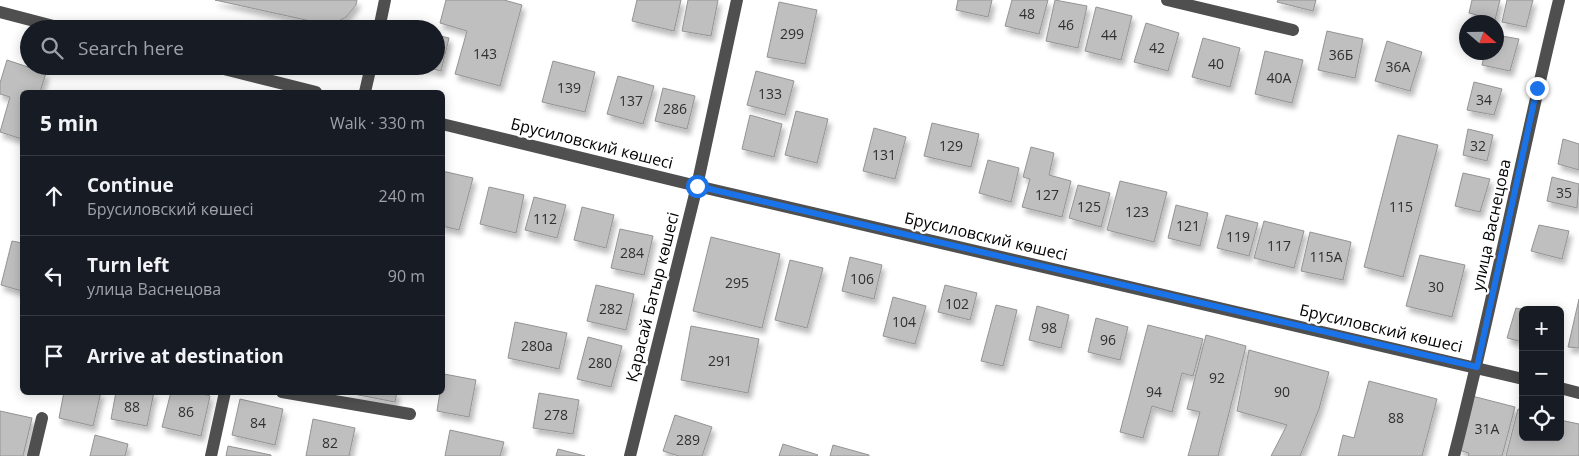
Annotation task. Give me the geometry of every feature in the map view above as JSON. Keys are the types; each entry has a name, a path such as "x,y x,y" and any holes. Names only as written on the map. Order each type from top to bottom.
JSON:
{"street":[{"path":"381,20 385,0"},
{"name":"Қарасай Батыр көшесі","path":"630,456 697,186 738,0"},
{"path":"1166,0 1294,30"},
{"name":"улица Васнецова","path":"1454,456 1477,367 1537,88 1559,0"},
{"path":"0,12 30,20"},
{"path":"248,75 308,90"},
{"path":"365,90 369,75"},
{"name":"Брусиловский көшесі","path":"445,125 697,186 1519,378"},
{"path":"1564,389 1579,393"},
{"path":"211,456 224,395"},
{"path":"299,395 410,414"},
{"path":"33,456 42,418"}],"building":[{"path":"215,0 357,0 356,5 346,17 340,20 306,20"},
{"path":"446,0 504,0 522,5 500,86 455,74 467,31 445,24 445,20 441,20"},
{"path":"637,0 681,0 674,31 632,21"},
{"path":"688,0 718,0 711,36 682,31"},
{"path":"958,0 992,0 988,17 956,10"},
{"path":"1012,0 1048,0 1039,34 1005,26"},
{"path":"1055,0 1087,6 1078,48 1046,41"},
{"path":"1278,0 1316,0 1313,11 1277,2"},
{"path":"1472,0 1500,0 1496,15 1469,13"},
{"path":"1507,0 1533,0 1526,27 1504,22"},
{"path":"779,2 817,10 805,64 767,57"},
{"path":"1096,7 1132,16 1121,60 1085,51"},
{"path":"1146,23 1179,33 1168,71 1134,62"},
{"path":"1327,31 1363,39 1355,78 1318,70"},
{"path":"1504,36 1519,39 1510,71 1482,65 1483,60 1504,60"},
{"path":"445,37 449,38 445,54"},
{"path":"1203,38 1240,48 1230,87 1192,77"},
{"path":"1387,41 1422,52 1410,91 1375,81"},
{"path":"1265,51 1303,60 1292,103 1255,94"},
{"path":"7,60 20,64 20,75 45,75 41,90 20,90 20,138 0,132 10,97 0,94 0,83"},
{"path":"553,61 595,72 585,112 542,102"},
{"path":"756,71 794,81 785,115 747,105"},
{"path":"618,76 654,86 643,124 607,114"},
{"path":"1474,82 1502,89 1494,115 1467,110"},
{"path":"663,88 695,96 687,129 655,121"},
{"path":"796,111 828,119 817,163 785,155"},
{"path":"750,115 782,124 774,157 742,149"},
{"path":"932,123 979,134 971,167 924,156"},
{"path":"874,128 906,137 895,179 863,171"},
{"path":"1468,129 1493,135 1487,161 1463,155"},
{"path":"1398,135 1438,145 1403,277 1364,267"},
{"path":"1563,139 1579,144 1579,170 1558,164"},
{"path":"1031,147 1054,153 1049,175 1071,181 1062,217 1022,207 1030,179 1023,177"},
{"path":"988,160 1019,168 1011,202 979,193"},
{"path":"445,172 473,178 459,230 445,227"},
{"path":"1463,173 1490,179 1480,212 1455,206"},
{"path":"1552,177 1579,184 1577,208 1547,201"},
{"path":"1120,181 1167,192 1154,242 1107,230"},
{"path":"1078,185 1110,193 1101,227 1069,218"},
{"path":"489,187 524,195 516,233 480,224"},
{"path":"534,197 566,205 557,238 525,230"},
{"path":"1176,205 1208,213 1200,246 1168,238"},
{"path":"582,207 614,215 606,248 574,240"},
{"path":"1226,215 1258,223 1249,256 1217,248"},
{"path":"1264,221 1304,231 1294,268 1254,258"},
{"path":"1539,225 1569,231 1562,259 1531,251"},
{"path":"620,229 653,236 644,275 611,268"},
{"path":"1310,232 1351,242 1343,280 1301,271"},
{"path":"711,237 780,254 762,328 693,311"},
{"path":"12,241 20,243 20,290 1,285"},
{"path":"1420,255 1465,265 1452,317 1406,306"},
{"path":"850,257 882,265 874,299 842,291"},
{"path":"790,260 823,268 807,328 775,320"},
{"path":"596,285 634,294 626,330 587,321"},
{"path":"945,285 977,293 970,320 938,312"},
{"path":"893,297 926,306 915,344 883,336"},
{"path":"1579,299 1579,348 1568,347"},
{"path":"996,305 1017,310 1003,366 981,361"},
{"path":"1037,306 1069,315 1061,348 1029,340"},
{"path":"1516,308 1519,309 1519,341 1507,338"},
{"path":"1096,318 1128,327 1120,360 1088,352"},
{"path":"515,322 567,333 559,369 508,358"},
{"path":"1148,325 1203,339 1193,376 1182,373 1172,412 1152,406 1143,438 1120,432"},
{"path":"691,326 759,339 748,393 681,380"},
{"path":"1206,335 1246,346 1218,456 1188,456 1200,412 1187,409"},
{"path":"588,337 622,346 611,387 577,379"},
{"path":"1249,350 1329,372 1319,409 1300,456 1271,456 1287,425 1237,411"},
{"path":"445,374 476,380 469,417 437,411 440,395 445,395"},
{"path":"1369,381 1437,399 1422,456 1338,456 1343,435 1354,438"},
{"path":"539,393 579,400 573,434 533,428"},
{"path":"63,395 100,395 93,426 59,418"},
{"path":"115,395 153,395 147,426 111,419"},
{"path":"170,395 210,396 201,436 162,427"},
{"path":"359,395 396,395 395,402"},
{"path":"1472,396 1515,407 1502,456 1468,456 1469,453 1459,450"},
{"path":"240,399 283,409 275,445 232,435"},
{"path":"1518,409 1519,441 1564,441 1564,421 1579,424 1579,456 1506,456"},
{"path":"0,411 32,418 23,456 0,456"},
{"path":"675,415 712,427 702,456 679,456 663,451"},
{"path":"313,419 355,428 349,456 306,456"},
{"path":"450,430 504,442 500,456 445,456"},
{"path":"95,435 128,444 125,456 90,456"},
{"path":"783,444 818,455 779,456"},
{"path":"833,445 869,455 869,456 830,456"},
{"path":"228,446 271,455 271,456 226,456"},
{"path":"558,449 585,456 556,456"}],"route":[{"path":"697,186 1477,367 1537,88"}]}
